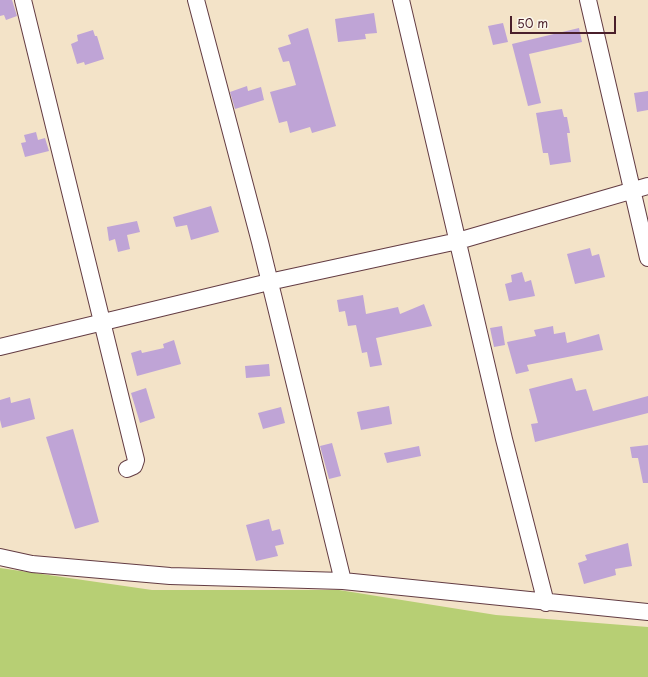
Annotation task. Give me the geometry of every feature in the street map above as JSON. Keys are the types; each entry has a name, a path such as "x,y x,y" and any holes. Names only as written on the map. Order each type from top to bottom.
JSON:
{"street":[{"path":"23,0 136,460 134,466 127,469"},
{"path":"196,0 244,179 343,581"},
{"path":"401,0 504,439 546,603"},
{"path":"588,0 631,191 648,258"},
{"path":"0,347 269,282 458,241 648,186"},
{"path":"0,557 32,564 170,576 343,581 546,603 648,612"}],"green space":[{"path":"0,568 152,590 339,590 496,615 648,627 648,677 0,677"}],"building":[{"path":"0,0 12,0 17,16 6,20 4,15 0,16"},
{"path":"374,13 377,33 365,34 366,39 338,42 335,19"},
{"path":"503,23 508,42 493,45 488,26"},
{"path":"308,28 336,126 312,133 310,127 290,133 287,121 279,123 270,92 296,85 289,61 283,62 278,48 291,44 288,35"},
{"path":"579,28 582,42 529,54 541,103 528,106 512,44"},
{"path":"93,30 95,36 97,36 104,59 85,65 84,62 77,64 71,44 78,41 77,35"},
{"path":"247,86 248,91 261,87 264,100 235,109 230,92"},
{"path":"648,91 648,110 637,112 634,93"},
{"path":"562,109 564,117 567,117 570,133 567,133 571,162 550,165 548,153 543,153 536,113"},
{"path":"36,132 38,140 45,138 49,151 25,157 21,143 26,142 24,135"},
{"path":"211,206 219,232 191,240 187,225 176,227 173,217"},
{"path":"137,221 140,232 127,235 130,249 118,252 115,239 109,241 107,227"},
{"path":"590,248 592,256 599,254 605,277 575,284 567,254"},
{"path":"522,272 525,282 531,280 535,296 509,301 505,284 512,282 511,275"},
{"path":"363,295 366,314 398,307 400,314 424,304 432,326 376,338 382,365 370,367 367,352 362,353 356,325 348,326 345,311 339,312 337,300"},
{"path":"502,326 505,345 494,347 490,328"},
{"path":"553,326 554,334 565,332 567,343 599,334 603,350 527,365 529,371 516,374 507,342 536,336 534,330"},
{"path":"174,340 181,364 137,376 131,353 141,350 142,353 164,348 163,344"},
{"path":"269,364 270,376 246,378 245,366"},
{"path":"572,378 576,391 586,389 593,411 648,396 648,413 535,442 531,424 538,423 529,389"},
{"path":"146,388 155,418 140,423 131,393"},
{"path":"10,397 11,403 30,398 35,419 2,428 0,420 0,400"},
{"path":"389,406 392,424 361,430 357,412"},
{"path":"281,407 285,423 263,429 258,413"},
{"path":"73,429 99,522 75,529 46,437"},
{"path":"332,443 341,476 329,479 320,446"},
{"path":"648,445 648,483 643,483 638,458 632,458 630,447"},
{"path":"419,446 421,456 387,463 384,453"},
{"path":"269,519 272,531 280,529 284,544 275,546 278,556 256,561 246,525"},
{"path":"628,543 632,566 615,569 616,575 584,584 578,563 587,560 585,555"}]}
